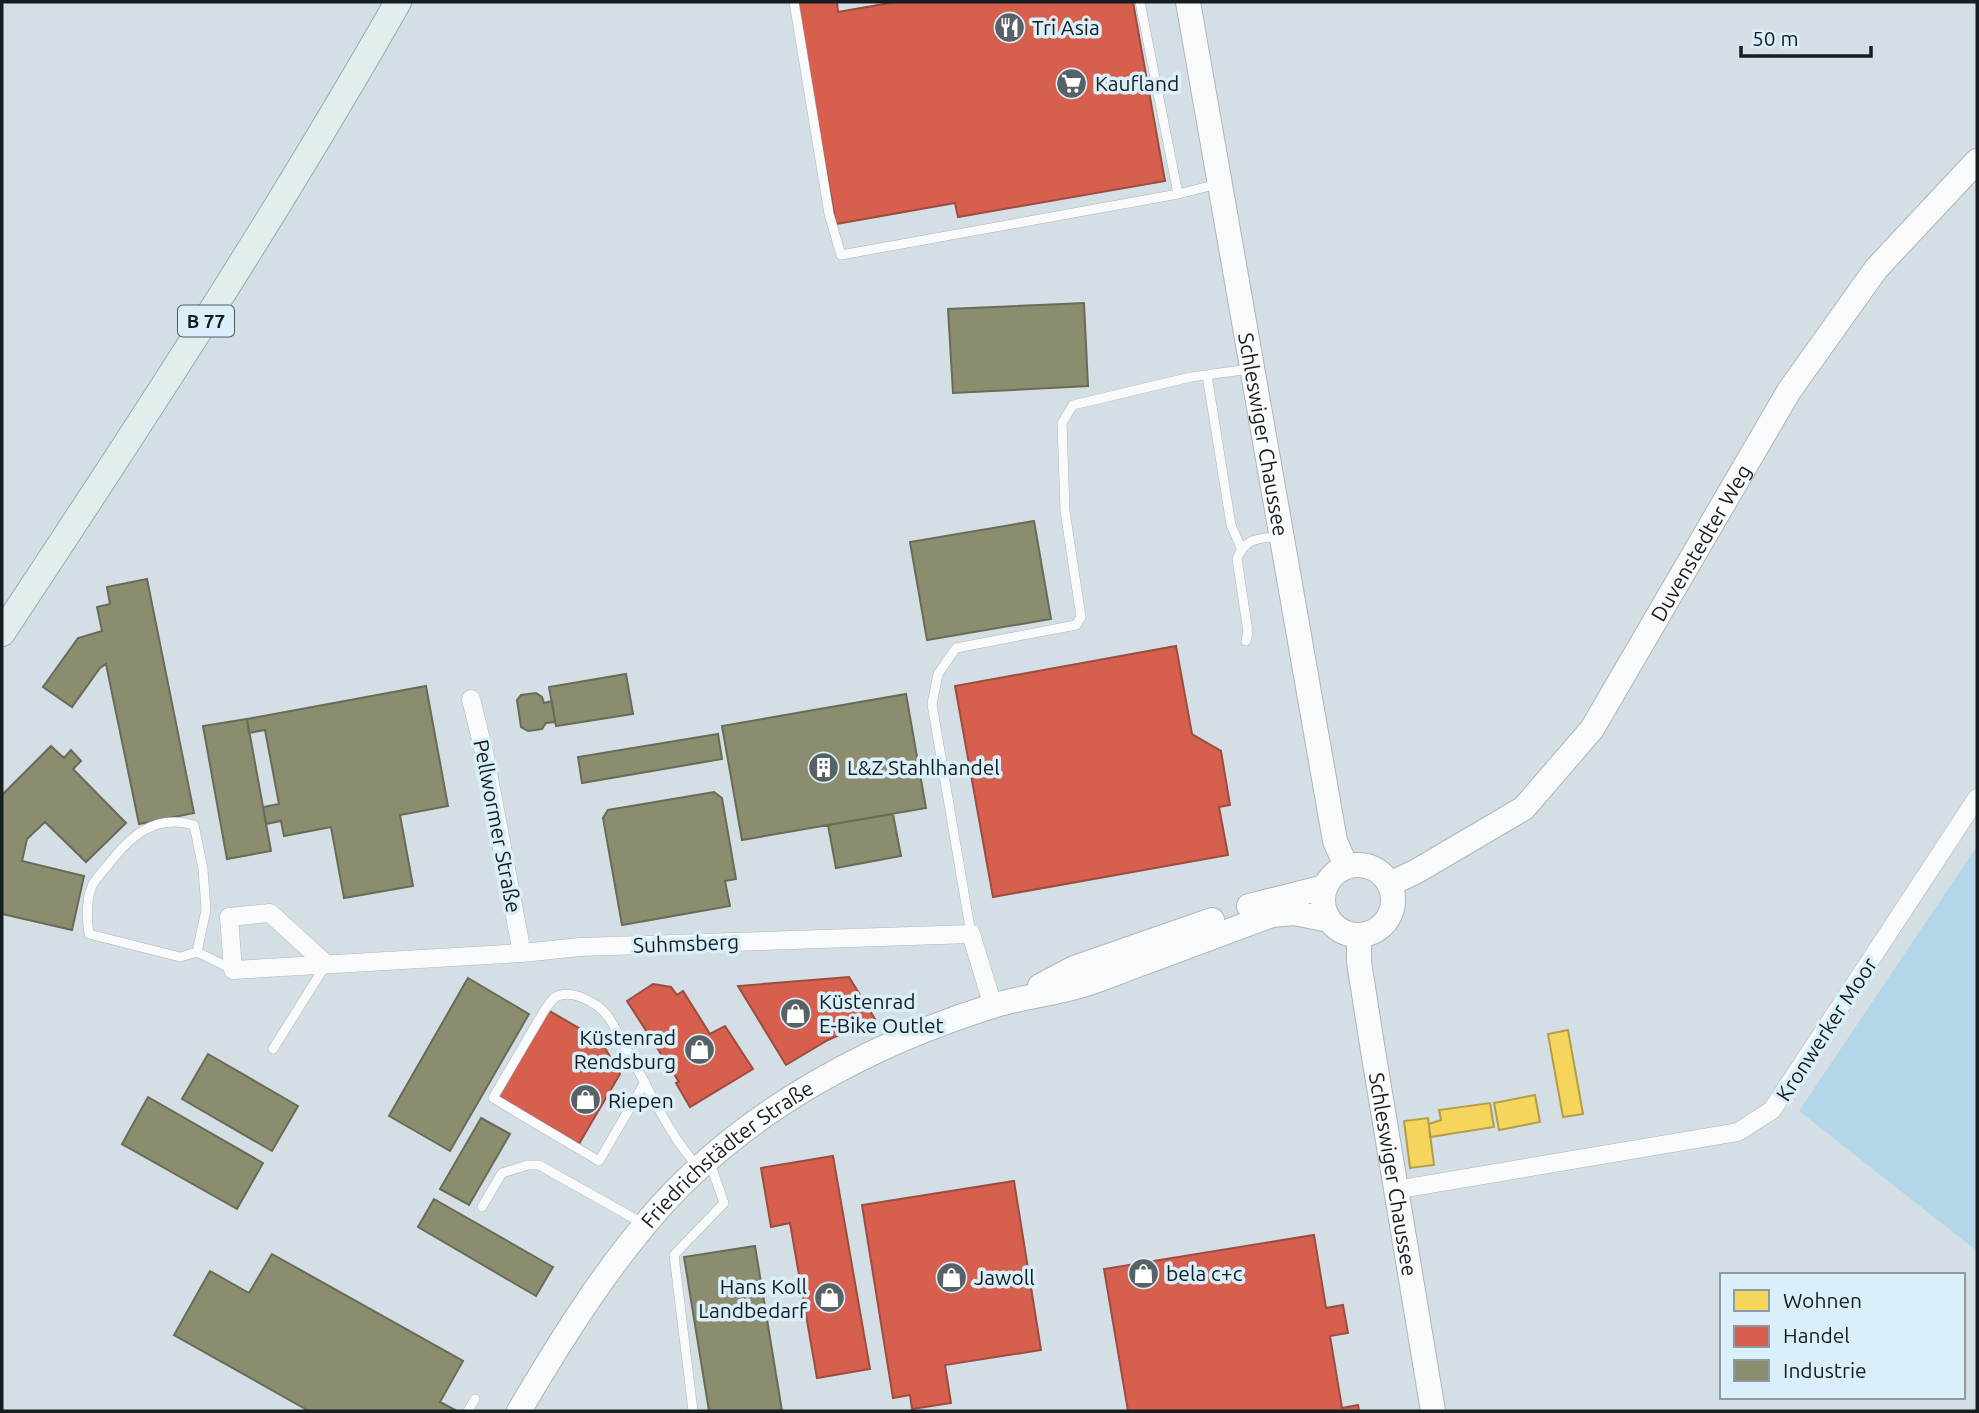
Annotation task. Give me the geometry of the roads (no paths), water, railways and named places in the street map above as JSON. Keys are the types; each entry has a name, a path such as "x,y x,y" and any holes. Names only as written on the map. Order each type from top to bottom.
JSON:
{"main road":[{"name":"B 77","path":"2,634 207,321 293,182 398,2"}],"street":[{"name":"Schleswiger Chaussee","path":"1188,2 1335,841 1346,866"},
{"name":"Duvenstedter Weg","path":"1390,884 1524,808 1592,729 1790,391 1876,269 1977,161"},
{"name":"Pellwormer Straße","path":"471,699 522,953"},
{"name":"Kronwerker Moor","path":"1395,1189 1738,1132 1772,1110 1977,798"},
{"path":"1346,866 1370,866 1378,870 1390,884 1393,896 1390,916 1375,931 1359,935 1344,932 1329,920 1323,902 1325,887 1335,873 1346,866"},
{"name":"Friedrichstädter Straße","path":"1018,998 1074,968 1266,900 1325,887"},
{"path":"233,970 229,917 270,913 326,964"},
{"name":"Friedrichstädter Straße","path":"522,1410 555,1350 612,1265 661,1205 770,1111 836,1072 892,1044 993,1006 1018,998 1077,987 1272,915 1294,913 1329,920"},
{"path":"971,934 993,1006"},
{"name":"Suhmsberg","path":"233,970 522,953 580,947 971,934"},
{"name":"Schleswiger Chaussee","path":"1359,935 1359,962 1433,1411"}],"lane":[{"path":"794,2 829,214 841,255 1220,184"},
{"path":"1140,2 1178,194"},
{"path":"971,934 932,704 937,674 956,648 1076,625 1082,617 1065,499 1062,423 1073,405 1207,375 1252,369"},
{"path":"1207,375 1231,525 1241,548"},
{"path":"1246,641 1248,632 1237,559 1241,548 1251,540 1281,535"},
{"path":"197,952 206,910 204,869 194,825 180,821 138,832 111,861 92,887 87,919 89,934 180,957 197,952 233,970"},
{"path":"273,1049 326,964"},
{"path":"645,1082 599,1161 493,1098 544,1011 555,998 567,994 587,1000 607,1016 645,1082 681,1149 705,1165 724,1203 674,1255 693,1411"},
{"path":"482,1207 502,1173 528,1165 539,1165 645,1225"},
{"path":"468,1411 475,1399"}],"place":[{"name":"Tri Asia","path":"1009,27"},
{"name":"Kaufland","path":"1072,83"},
{"name":"L&Z Stahlhandel","path":"824,767"},
{"name":"Küstenrad E-Bike Outlet","path":"796,1013"},
{"name":"Küstenrad Rendsburg","path":"699,1049"},
{"name":"Riepen","path":"585,1100"},
{"name":"bela c+c","path":"1143,1273"},
{"name":"Jawoll","path":"951,1277"},
{"name":"Hans Koll Landbedarf","path":"830,1298"}]}
